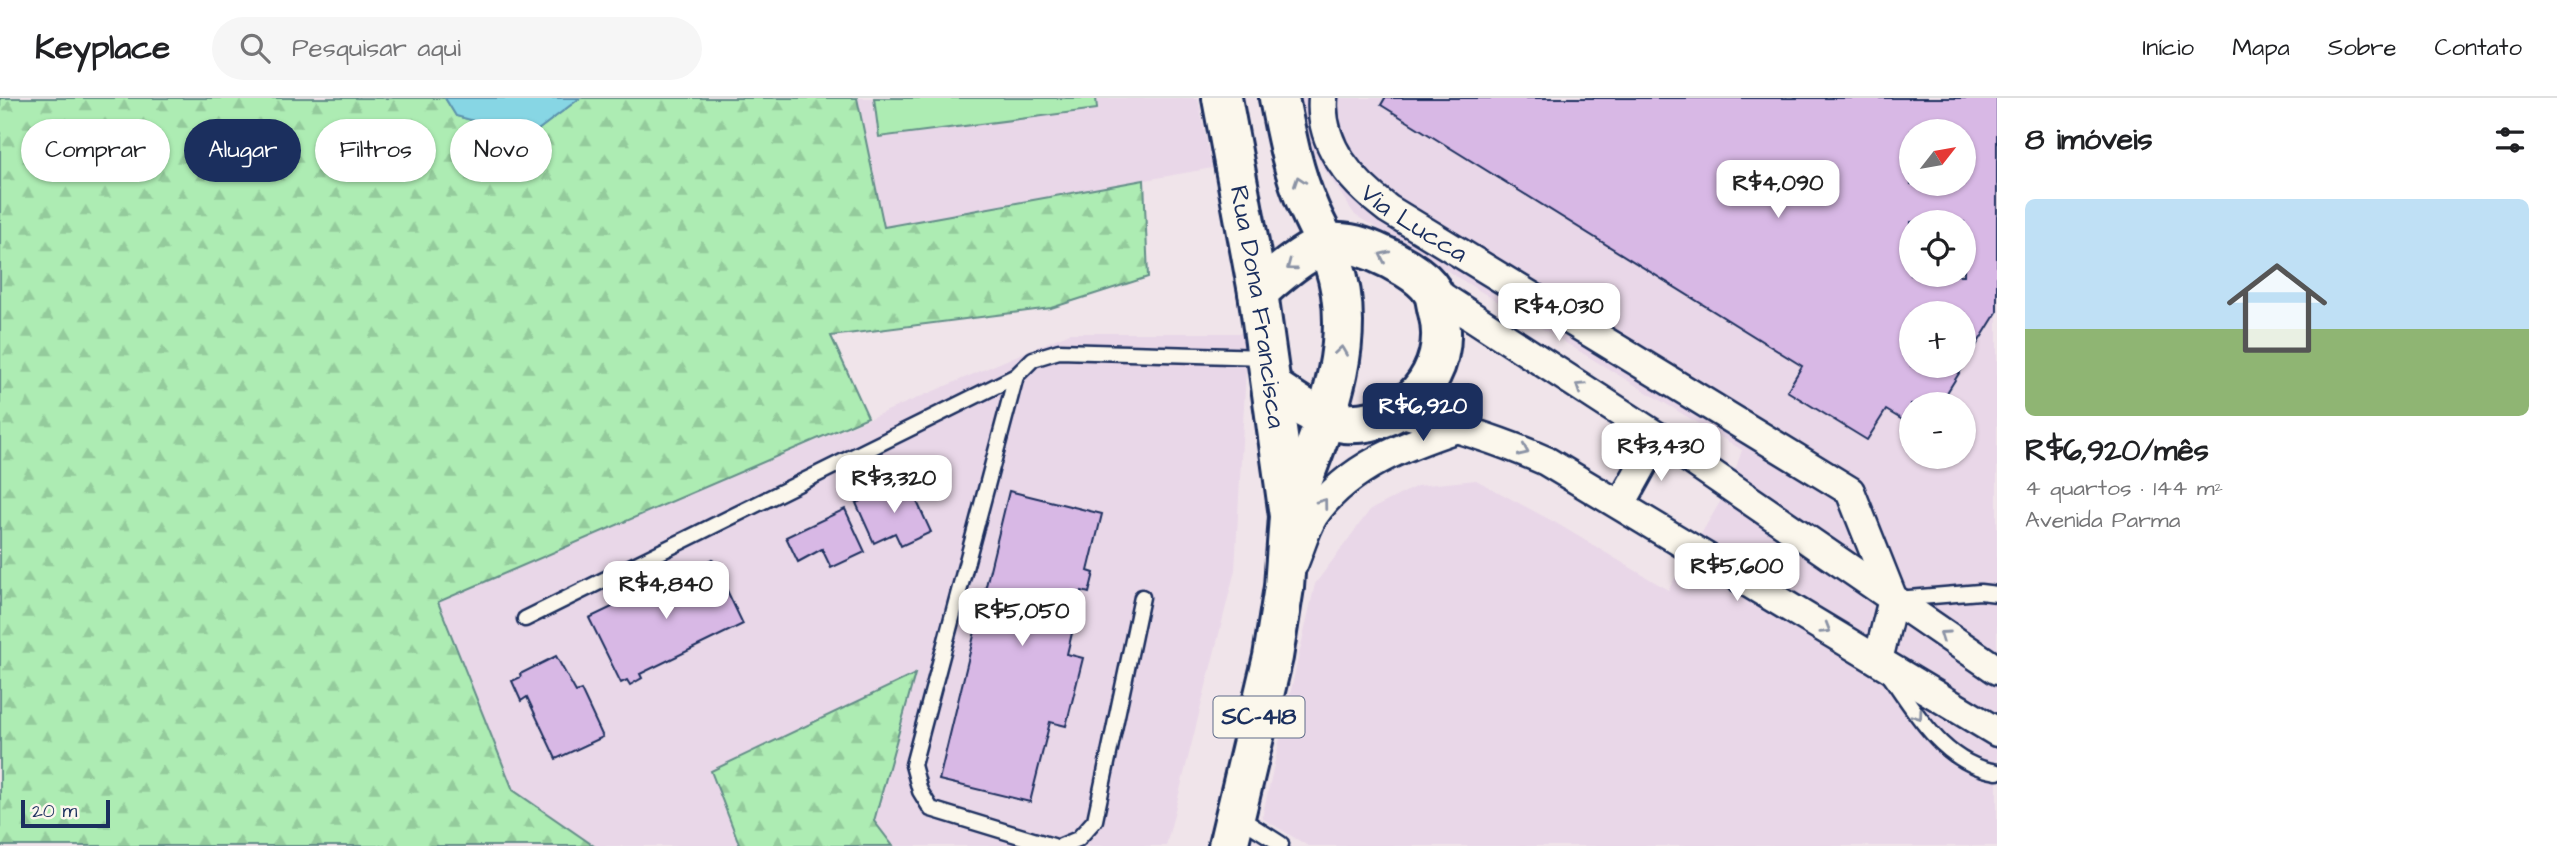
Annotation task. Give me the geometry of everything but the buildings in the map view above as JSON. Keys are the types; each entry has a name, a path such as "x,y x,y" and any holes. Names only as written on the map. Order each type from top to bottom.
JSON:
{"main road":[{"name":"Rua Dona Francisca","path":"1222,98 1258,292 1289,516 1284,587 1273,657 1232,830"},
{"name":"Rua Dona Francisca","path":"1279,98 1295,169 1335,266 1342,306 1342,338 1337,377 1289,516"},
{"path":"1258,292 1294,262 1326,244 1358,245 1389,257 1433,291 1441,324 1440,355 1425,386 1398,412 1372,421 1342,423 1302,407 1270,372"}],"street":[{"name":"Via Lucca","path":"1323,98 1323,122 1331,145 1347,172 1367,193 1399,216 1850,491 1892,599"},
{"path":"1433,291 1658,437 1997,670"},
{"path":"1398,412 1504,442 1546,461 1997,732"},
{"path":"1284,587 1312,517 1332,491 1359,471 1393,452 1460,428"},
{"path":"1621,505 1658,437"},
{"path":"1878,660 1892,599"}],"lane":[{"path":"525,619 1016,376 1033,359 1059,351 1270,372"},
{"path":"1016,376 913,765 920,791 931,809 1052,846"},
{"path":"1892,599 1929,594 1997,594"},
{"path":"1061,846 1078,839 1095,820 1142,597"},
{"path":"1878,660 1945,748 1968,764 1997,772"},
{"path":"1232,830 1281,844"}],"shaded area":[{"path":"857,98 1198,98 1212,168 884,227"},
{"path":"1295,98 1997,98 1997,846 1308,846 1262,818 1315,584 1370,510 1417,486 1476,480 1556,523 1668,590 1730,485 1742,450 1355,215 1302,136"},
{"path":"1070,333 1248,333 1235,570 1166,846 893,846 874,821 914,675 711,771 740,846 594,846 513,790 438,602"}],"green space":[{"path":"0,98 445,98 456,116 467,119 450,119 450,182 552,182 552,119 580,98 857,98 884,227 1144,180 1148,277 1051,308 831,336 868,417 438,602 513,790 594,846 0,846"},
{"path":"874,98 1096,98 1097,109 879,137"},
{"path":"915,674 874,821 893,846 740,846 711,771"}],"water":[{"path":"445,98 580,98 552,119 467,119 456,116"}]}
